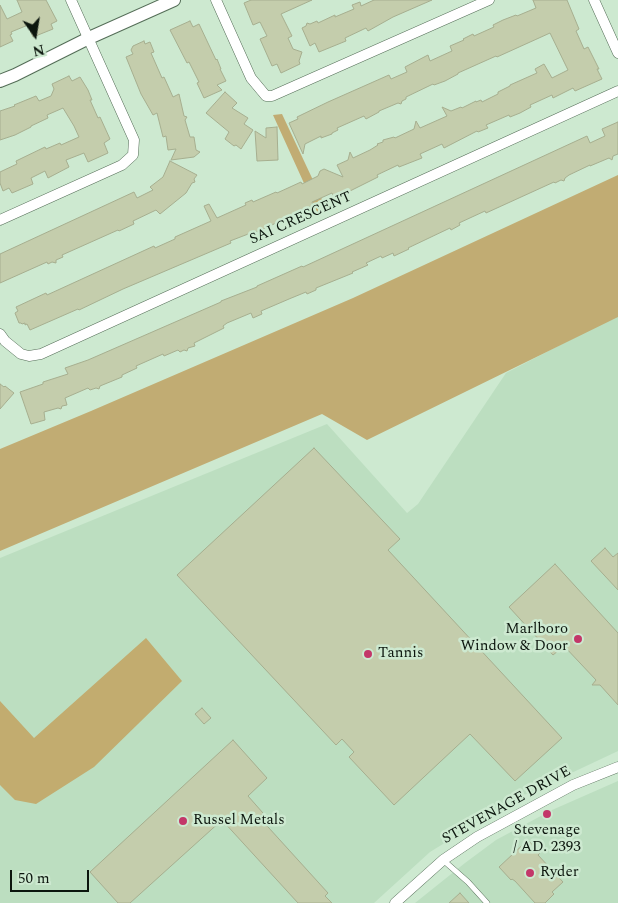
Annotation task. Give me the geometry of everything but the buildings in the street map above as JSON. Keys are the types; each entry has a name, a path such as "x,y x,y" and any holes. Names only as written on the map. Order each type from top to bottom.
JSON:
{"street":[{"path":"0,220 122,165 133,155 134,140 71,0"},
{"path":"0,81 174,0"},
{"path":"216,0 251,78 266,96 284,92 489,0"},
{"path":"594,0 618,53"},
{"name":"SAI CRESCENT","path":"0,334 5,342 21,354 29,356 41,354 618,91"},
{"name":"STEVENAGE DRIVE","path":"395,903 443,860 477,837 564,790 618,767"}],"lane":[{"path":"443,860 468,882 487,903"}],"shaded area":[{"path":"282,114 327,210 318,214 273,115"},
{"path":"618,175 618,317 367,440 322,414 0,551 0,449 353,298"},
{"path":"618,315 618,751 516,799 430,852 374,903 0,903 0,558 327,424 407,513 418,504 506,373"},
{"path":"146,638 182,681 94,767 36,804 15,800 0,785 0,701 34,738"},
{"path":"618,781 618,903 415,903 496,840 552,810"}],"place":[{"name":"Marlboro Window & Door","path":"578,639"},
{"name":"Tannis","path":"368,654"},
{"name":"Stevenage / AD. 2393","path":"547,814"},
{"name":"Russel Metals","path":"183,821"},
{"name":"Ryder","path":"530,873"}]}
